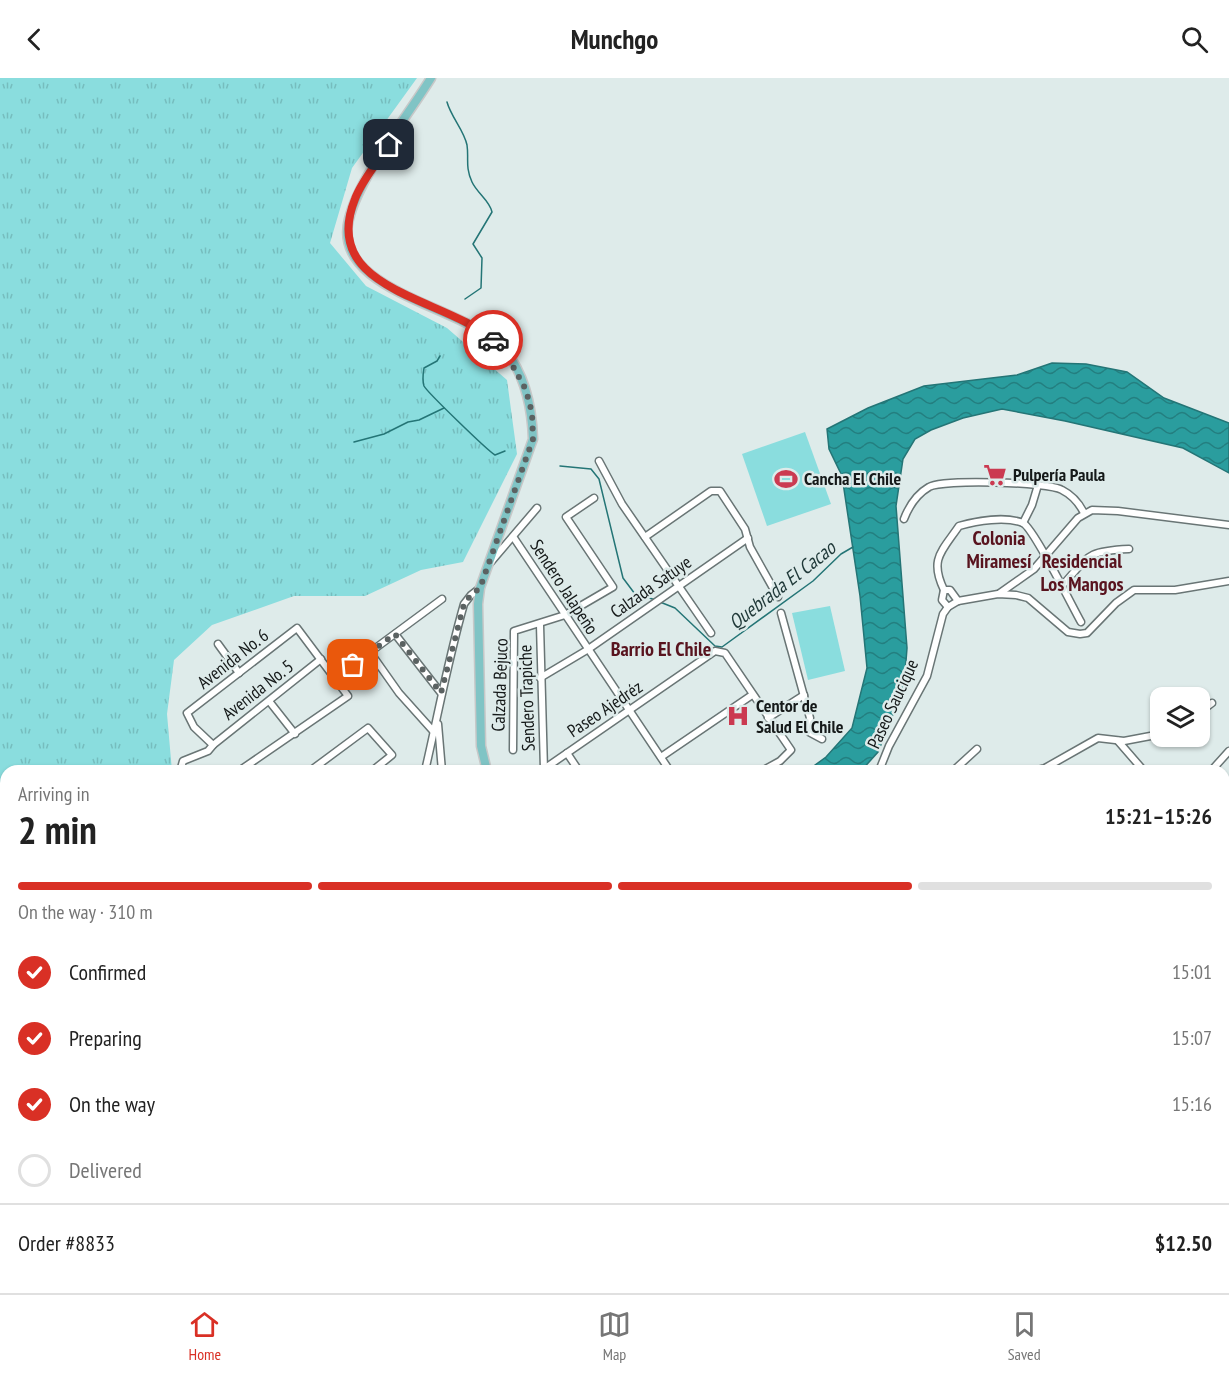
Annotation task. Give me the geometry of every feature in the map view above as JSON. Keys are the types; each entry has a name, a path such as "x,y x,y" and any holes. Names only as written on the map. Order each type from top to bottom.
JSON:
{"main road":[{"path":"431,78 355,197 348,222 348,242 354,258 366,271 384,284 486,334 504,350 526,390 532,413 533,439 480,588 478,604 481,746 486,765"}],"street":[{"path":"599,461 622,504 711,633"},
{"path":"904,519 910,505 935,484 1038,485 1062,489 1076,500 1084,513"},
{"path":"1023,523 1038,485"},
{"path":"645,537 711,491 720,490 730,503 748,538 754,556 778,597"},
{"name":"Calzada Bejuco","path":"513,750 514,631 540,625 565,615 613,587 566,517 594,498"},
{"path":"489,564 514,538 537,508"},
{"path":"998,594 1034,569 1084,513 1100,509 1229,525"},
{"path":"1081,622 1045,558 1035,535 1023,523 982,520 959,526 936,563 936,573 944,590 942,600 948,607 958,601 998,594 1028,598 1068,632 1080,634 1087,633 1116,603 1134,590 1175,590 1229,581"},
{"name":"Sendero Jalapeño","path":"514,538 628,712 666,765"},
{"name":"Calzada Satuye","path":"540,678 587,650 748,538"},
{"path":"1061,587 1090,555 1099,551 1129,549"},
{"path":"441,765 438,723 441,693 464,604 480,588"},
{"path":"944,590 950,590 958,601"},
{"path":"335,678 442,599"},
{"name":"Paseo Saucique","path":"881,765 888,746 927,676 943,614 948,607"},
{"path":"781,613 810,718 809,732 816,738 822,739"},
{"name":"Sendero Trapiche","path":"540,625 543,765"},
{"name":"Avenida No. 6","path":"213,745 194,727 187,713 297,628 321,660"},
{"path":"395,634 441,693"},
{"path":"218,644 239,673"},
{"name":"Paseo Ajedréz","path":"550,765 716,651 725,652 752,695"},
{"path":"370,652 399,693 434,732"},
{"path":"248,765 348,696 321,660"},
{"name":"Avenida No. 5","path":"181,765 183,761 208,751 321,660"},
{"path":"661,757 752,695 791,750 773,765"},
{"path":"768,718 804,695"},
{"path":"269,701 295,734"},
{"path":"426,765 438,723"},
{"path":"318,765 366,728 370,728 391,757 380,765"},
{"path":"1046,765 1098,738 1118,741 1150,736"},
{"path":"1118,741 1139,765"},
{"path":"960,765 977,749"},
{"path":"1218,765 1229,751"},
{"path":"567,753 575,765"}],"green space":[{"path":"0,78 417,78 352,168 330,243 366,286 447,328 507,380 517,454 463,562 421,570 365,596 294,596 212,625 174,660 167,714 171,765 0,765"},
{"name":"Cancha El Chile","path":"805,432 831,504 767,526 742,454"},
{"path":"830,606 845,671 808,680 792,613"}],"water":[{"path":"1052,363 1086,364 1127,372 1164,398 1229,423 1229,473 1183,448 1002,409 963,418 931,430 915,439 903,459 896,506 907,648 904,687 878,752 866,765 815,765 826,757 852,728 867,668 860,596 842,476 829,449 827,429 868,408 924,386 1017,375"}],"waterway":[{"name":"Quebrada El Cacao","path":"447,102 465,139 472,182 489,204 492,212 473,244 482,258 481,288 465,299"},
{"name":"Quebrada El Cacao","path":"440,356 437,361 424,368 424,386 490,451 495,455 505,451"},
{"path":"354,442 384,434 444,408"},
{"name":"Quebrada El Cacao","path":"560,466 591,469 599,479 623,578 635,594 656,600"},
{"name":"Quebrada El Cacao","path":"660,602 675,608 715,646 722,647 813,581 841,554 853,547"}],"way so far":[{"path":"353,665 395,634 441,693 464,604 480,588 521,480 533,439 532,413 526,390 504,350 493,340"}],"place":[{"name":"Pulpería Paula","path":"995,475"},
{"name":"Cancha El Chile","path":"786,479"},
{"name":"Centor de Salud El Chile","path":"738,716"}],"district":[{"name":"Colonia Miramesí","path":"999,550"},
{"name":"Residencial Los Mangos","path":"1082,572"},
{"name":"Barrio El Chile","path":"661,649"}],"route":[{"path":"389,145 355,197 348,222 348,242 354,258 366,271 384,284 465,322 493,340"}]}
